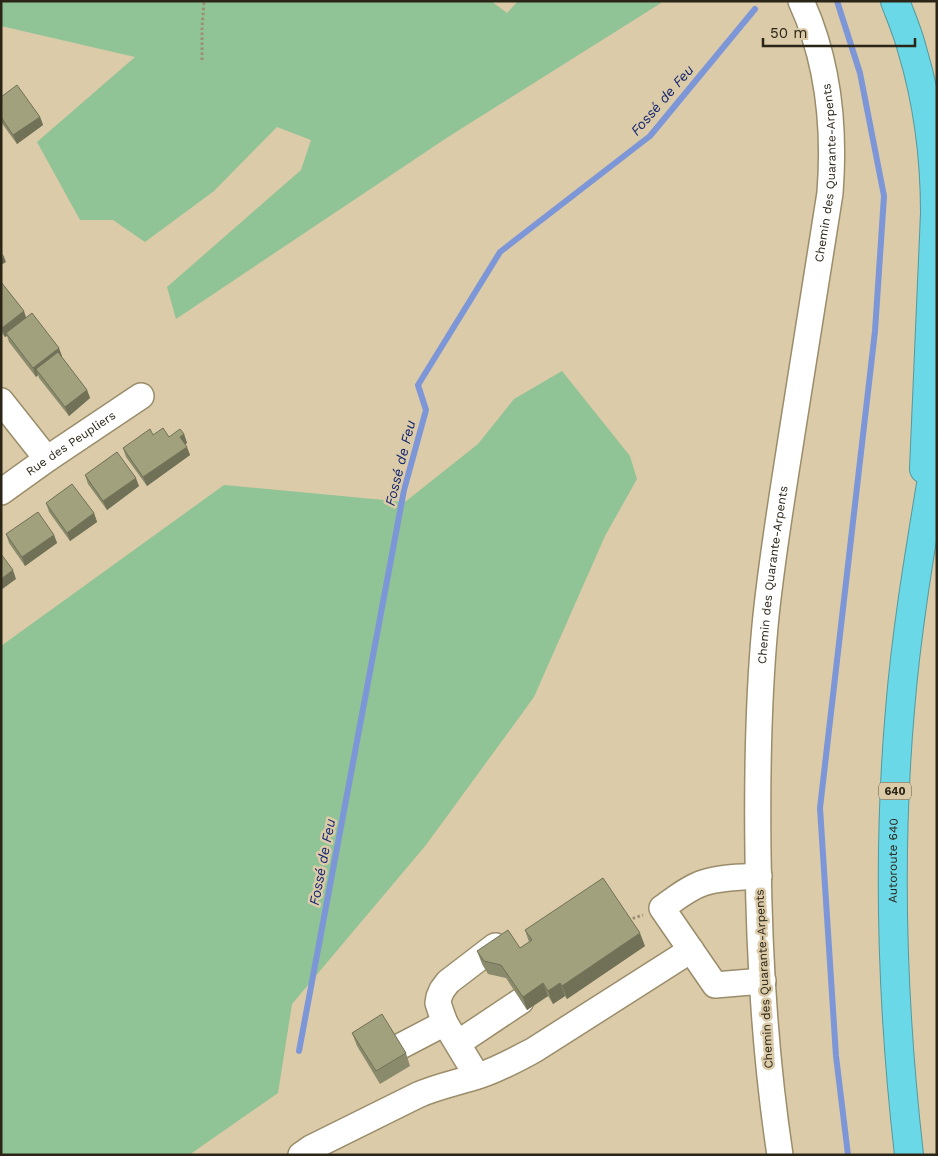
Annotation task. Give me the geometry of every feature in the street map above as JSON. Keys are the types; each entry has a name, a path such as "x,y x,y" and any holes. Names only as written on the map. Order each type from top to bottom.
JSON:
{"highway":[{"path":"895,1 912,48 926,103 935,188 936,213 920,557"},
{"name":"Autoroute 640","path":"909,1155 900,1072 894,981 892,846 897,750 904,671 937,448"}],"street":[{"name":"Chemin des Quarante-Arpents","path":"780,1155 771,1080 763,981 759,876 759,717 768,597 824,232 831,173 831,122 826,82 817,43 801,1"},
{"name":"Rue des Peupliers","path":"1,492 141,396"},
{"path":"1,401 47,459"},
{"path":"759,876 720,878 704,882 681,894 662,908 716,985 763,981"},
{"path":"477,1076 452,1033 438,1003 442,990 448,982 495,946"},
{"path":"301,1155 418,1095 477,1076 512,1062 691,950"},
{"path":"399,1047 452,1033 521,1000"}],"path":[{"path":"202,60 204,1"}],"green space":[{"path":"1,1 491,1 507,13 518,1 660,1 661,3 448,137 176,319 167,287 301,170 311,140 277,127 214,191 145,242 113,220 80,220 37,142 135,57 1,26"},
{"path":"562,371 630,456 637,479 605,536 534,697 426,845 292,1004 278,1093 189,1155 1,1155 1,646 224,485 405,502 478,444 514,399"}],"building":[{"path":"17,85 40,117 13,135 1,117 1,97"},
{"path":"1,282 24,311 2,328 1,327"},
{"path":"32,313 59,348 33,368 6,333"},
{"path":"58,352 87,390 65,407 36,369"},
{"path":"163,428 169,437 180,429 184,434 180,437 187,447 143,477 123,448 150,429 153,435"},
{"path":"117,452 136,478 103,501 85,475"},
{"path":"72,484 94,513 67,533 46,503"},
{"path":"38,512 54,535 22,557 6,534"},
{"path":"1,554 13,570 1,579"},
{"path":"603,878 640,933 562,986 560,983 548,991 543,983 523,997 501,965 484,961 477,951 508,930 520,948 532,940 525,930"},
{"path":"382,1014 406,1053 376,1071 352,1033"}],"waterway":[{"path":"837,1 860,73 884,196 875,331 820,808 836,1056 848,1155"},
{"name":"Fossé de Feu","path":"299,1051 404,490 426,410 418,385 500,252 650,136 755,9"}]}
